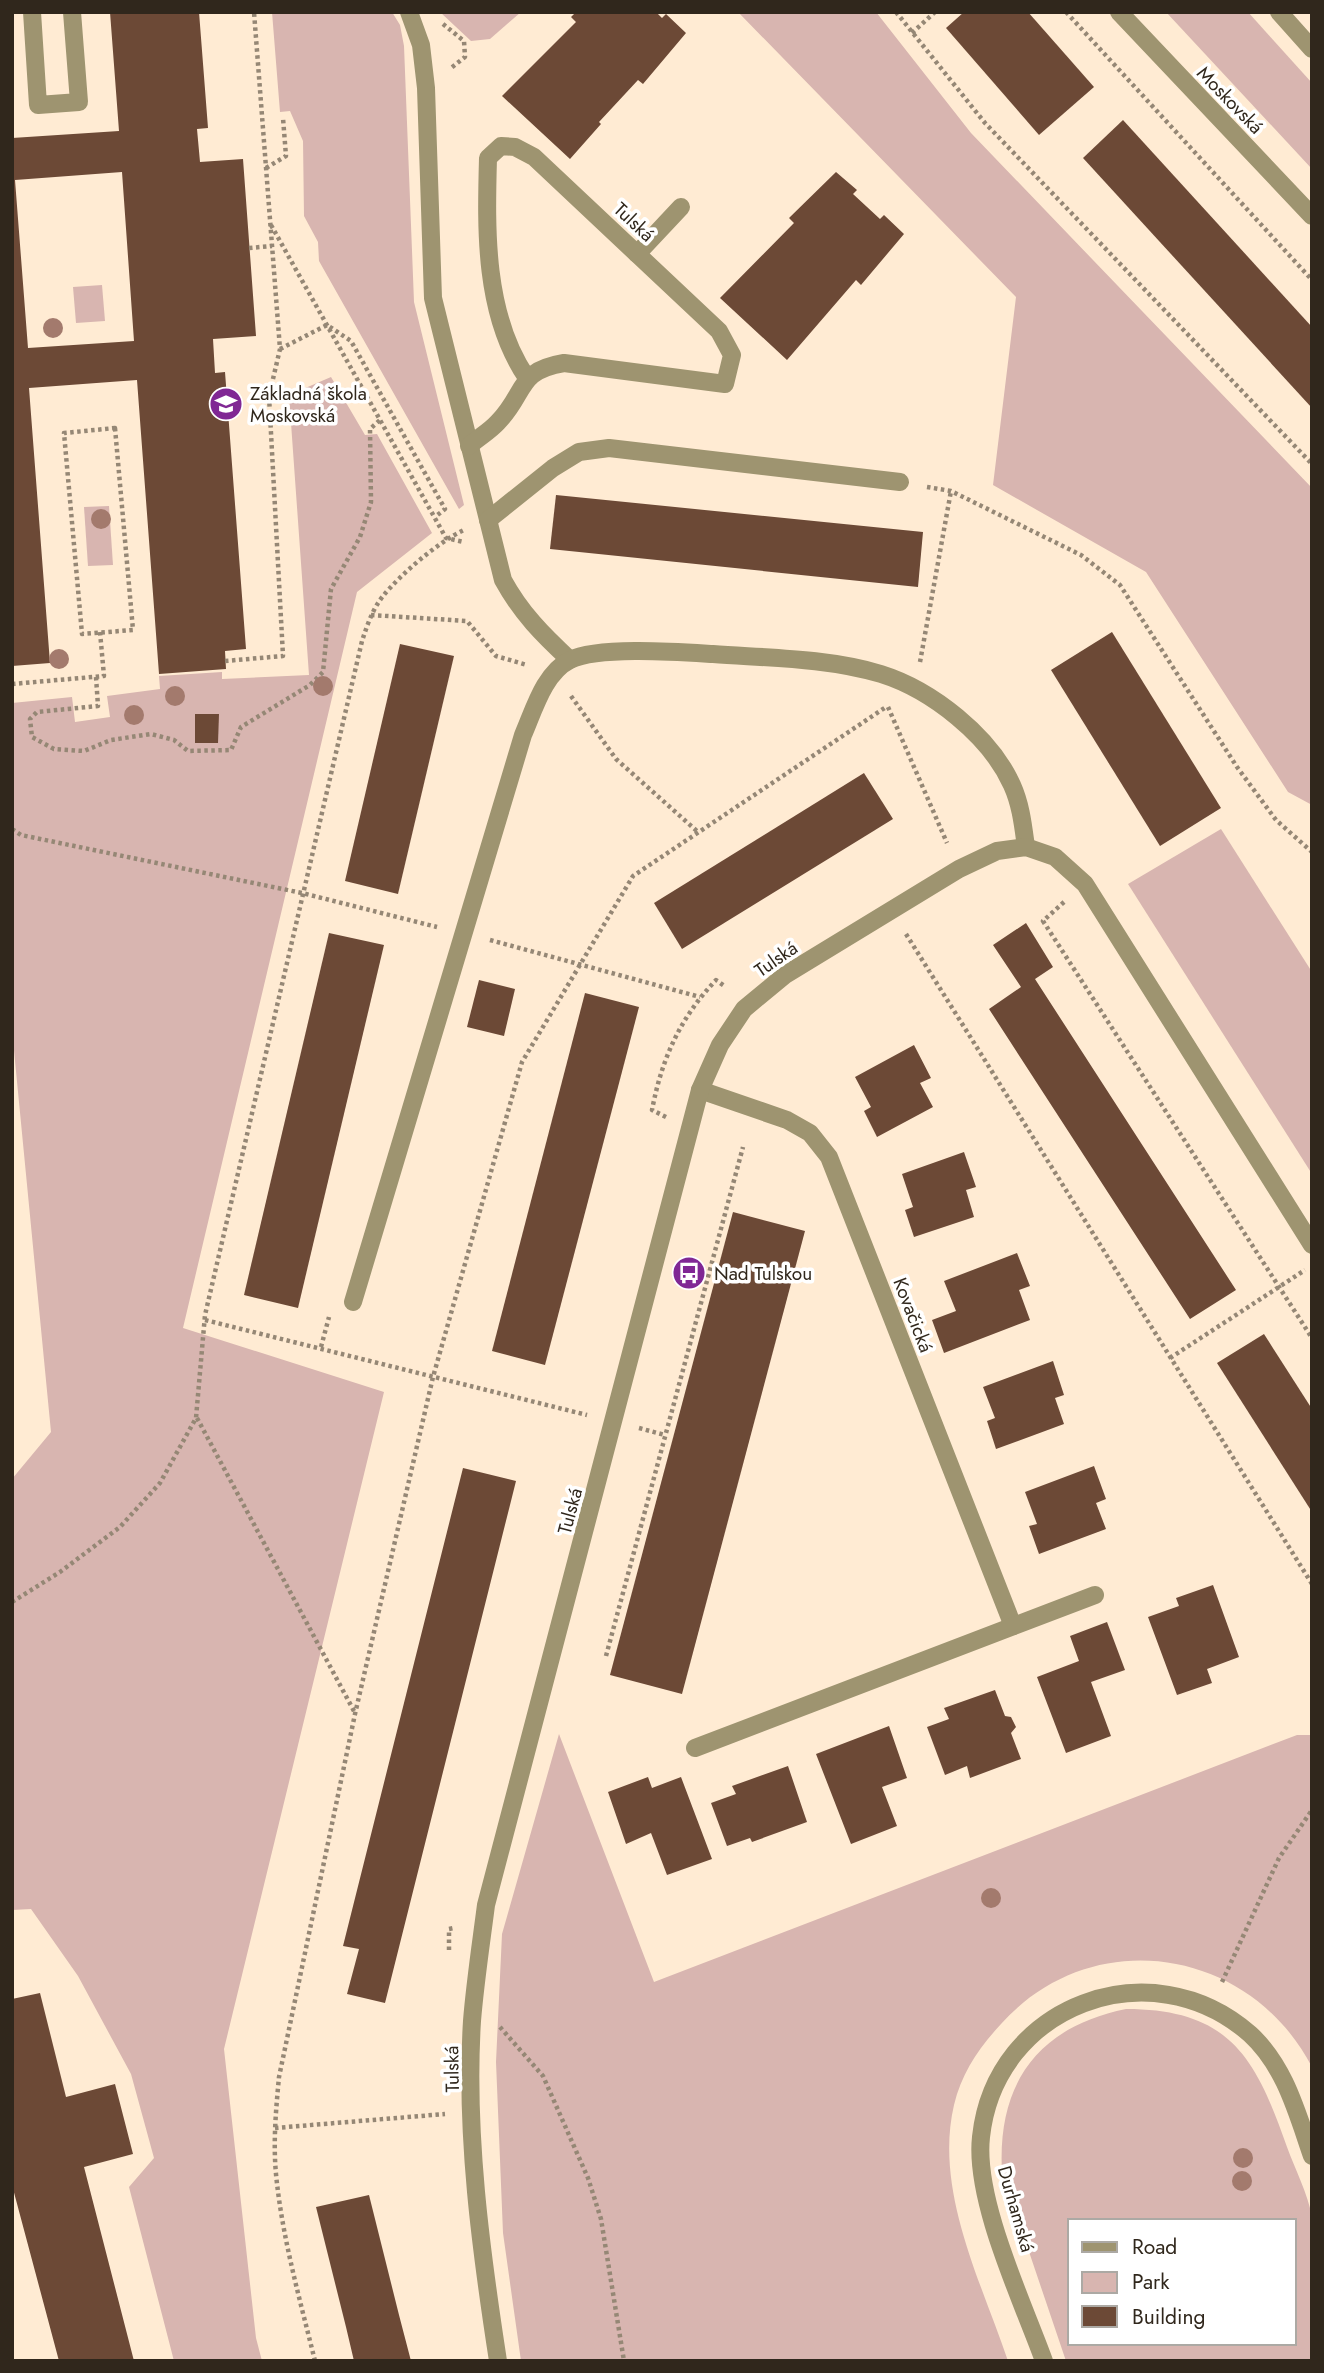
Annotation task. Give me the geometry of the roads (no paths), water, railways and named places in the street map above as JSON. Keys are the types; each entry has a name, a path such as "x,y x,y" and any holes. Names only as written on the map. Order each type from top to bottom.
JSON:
{"street":[{"path":"32,12 38,105 79,102 72,12"},
{"path":"409,12 421,45 426,88 433,298 469,446 503,580 517,606 534,627 570,660"},
{"name":"Moskovská","path":"1119,12 1312,216"},
{"path":"1279,12 1312,49"},
{"name":"Tulská","path":"500,146 515,147 534,157 719,331 732,355 725,384 564,363 541,367 527,378 508,343 489,262 486,226 488,158 500,146"},
{"path":"637,254 681,206"},
{"path":"469,446 499,421 527,378"},
{"path":"488,520 553,468 579,452 609,448 900,482"},
{"path":"353,1302 523,735 550,678 570,660 635,652 771,658 848,667 883,675 915,690 949,712 992,752 1012,784 1021,810 1026,847 1055,857 1085,884 1312,1245"},
{"name":"Tulská","path":"498,2361 483,2262 474,2146 475,1996 486,1905 700,1090 720,1045 744,1009 785,975 959,869 997,850 1026,847"},
{"name":"Kovačická","path":"700,1090 787,1120 810,1133 829,1157 1013,1626"},
{"path":"695,1748 1094,1595"},
{"name":"Durhamská","path":"1044,2361 998,2232 981,2168 981,2138 987,2108 998,2080 1014,2053 1035,2032 1069,2009 1116,1994 1175,1995 1202,2004 1243,2029 1270,2056 1284,2080 1312,2156"}],"place":[{"name":"Základná škola Moskovská","path":"226,404"},
{"name":"Nad Tulskou","path":"689,1273"}]}
